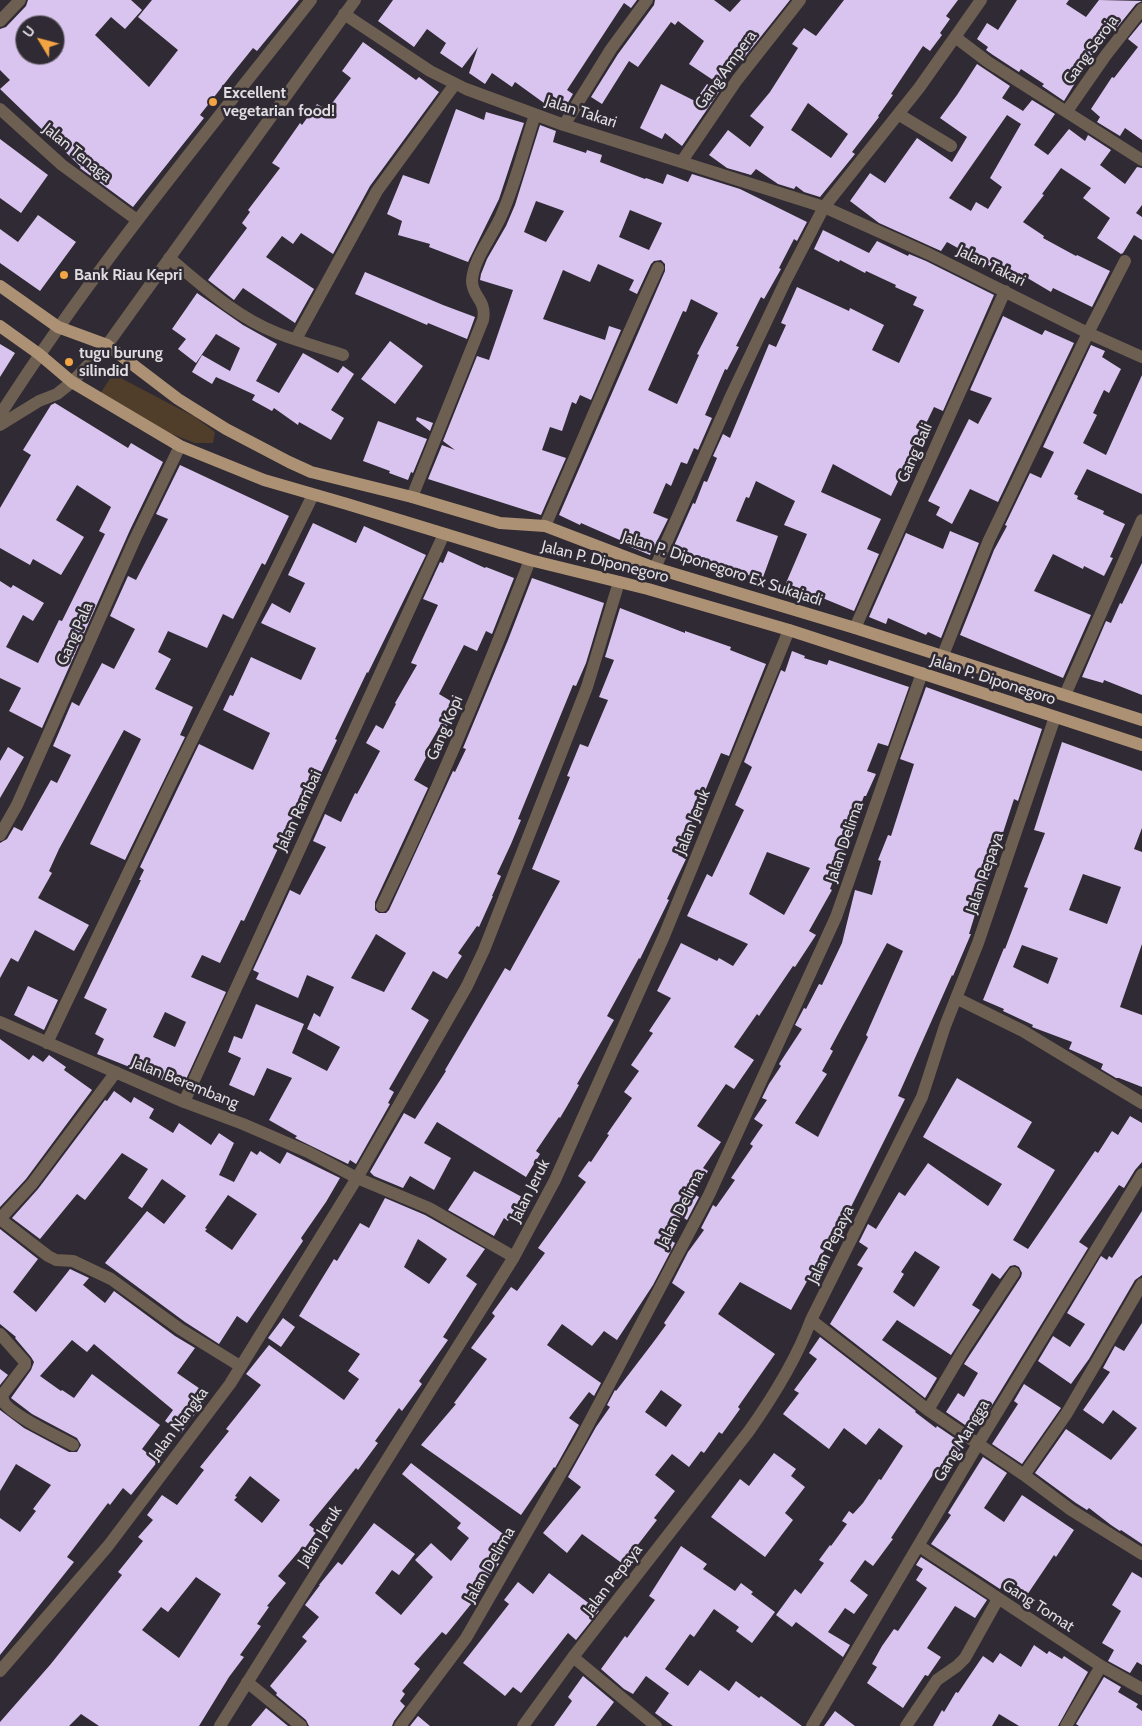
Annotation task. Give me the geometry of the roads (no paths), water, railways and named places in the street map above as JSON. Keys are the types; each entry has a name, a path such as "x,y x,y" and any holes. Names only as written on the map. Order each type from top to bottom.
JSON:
{"main road":[{"name":"Jalan P. Diponegoro Ex Sukajadi","path":"0,286 58,327 107,345 178,399 226,429 311,472 412,497 500,523 545,526 655,568 943,655 1142,720"},
{"name":"Jalan P. Diponegoro","path":"0,326 39,354 72,382 180,446 264,480 530,560 619,582 790,630 1142,745"}],"street":[{"path":"0,20 20,0"},
{"path":"0,415 39,354 137,220 311,0"},
{"path":"0,425 39,401 58,394 107,345 355,0"},
{"path":"564,125 611,49 647,0"},
{"name":"Gang Ampera","path":"682,161 737,80 800,0"},
{"path":"655,568 731,396 786,280 824,206 898,114 981,0"},
{"name":"Gang Seroja","path":"1067,111 1106,55 1142,9"},
{"name":"Jalan Takari","path":"344,14 430,71 455,84 564,125 824,206 929,254 1088,333 1142,357"},
{"path":"955,38 988,62 1142,160"},
{"path":"296,339 377,191 455,84"},
{"name":"Jalan Tenaga","path":"0,109 62,165 137,220"},
{"path":"898,114 951,146"},
{"path":"412,497 483,320 485,311 482,302 474,291 472,281 474,271 480,255 503,213 535,115"},
{"path":"170,258 218,299 244,316 276,332 343,355"},
{"path":"943,655 989,540 1125,260"},
{"path":"545,526 590,426 623,343 658,268"},
{"name":"Gang Bali","path":"856,628 1005,291"},
{"name":"Gang Pala","path":"0,835 17,805 135,539 180,446"},
{"path":"47,1043 313,495"},
{"path":"1065,695 1142,520"},
{"name":"Jalan Rambai","path":"184,1102 444,534"},
{"name":"Gang Kopi","path":"382,906 417,833 484,678 530,560"},
{"name":"Jalan Nangka","path":"0,1671 108,1546 230,1384 357,1178 475,972 587,687 619,582"},
{"name":"Jalan Jeruk","path":"220,1726 514,1257 555,1180 664,936 790,630"},
{"name":"Jalan Delima","path":"400,1726 466,1638 580,1440 708,1195 836,917 922,673"},
{"name":"Jalan Pepaya","path":"523,1726 573,1657 749,1431 775,1392 804,1339 922,1097 945,1026 978,943 1056,717"},
{"path":"956,998 1023,1031 1142,1103"},
{"name":"Jalan Berembang","path":"0,1022 184,1102 243,1124 308,1152 357,1178 429,1208 514,1257"},
{"path":"116,1072 32,1184 0,1219 48,1256 56,1260 73,1261 111,1279 180,1329 240,1366"},
{"name":"Gang Mangga","path":"812,1726 978,1444 1142,1174"},
{"path":"928,1410 964,1349 1014,1273"},
{"path":"1024,1475 1067,1413 1142,1284"},
{"path":"812,1320 928,1410 1024,1475 1071,1510 1142,1554"},
{"path":"0,1334 25,1362 25,1365 3,1394 2,1399 5,1404 19,1415 73,1445"},
{"name":"Gang Tomat","path":"919,1546 1101,1666 1142,1689"},
{"path":"906,1726 937,1680 965,1658 998,1599"},
{"path":"573,1657 656,1726"},
{"path":"1066,1726 1101,1666"},
{"path":"247,1682 301,1726"}],"place":[{"name":"Excellent vegetarian food!","path":"213,102"},
{"name":"Bank Riau Kepri","path":"64,275"},
{"name":"tugu burung silindid","path":"69,362"}]}
